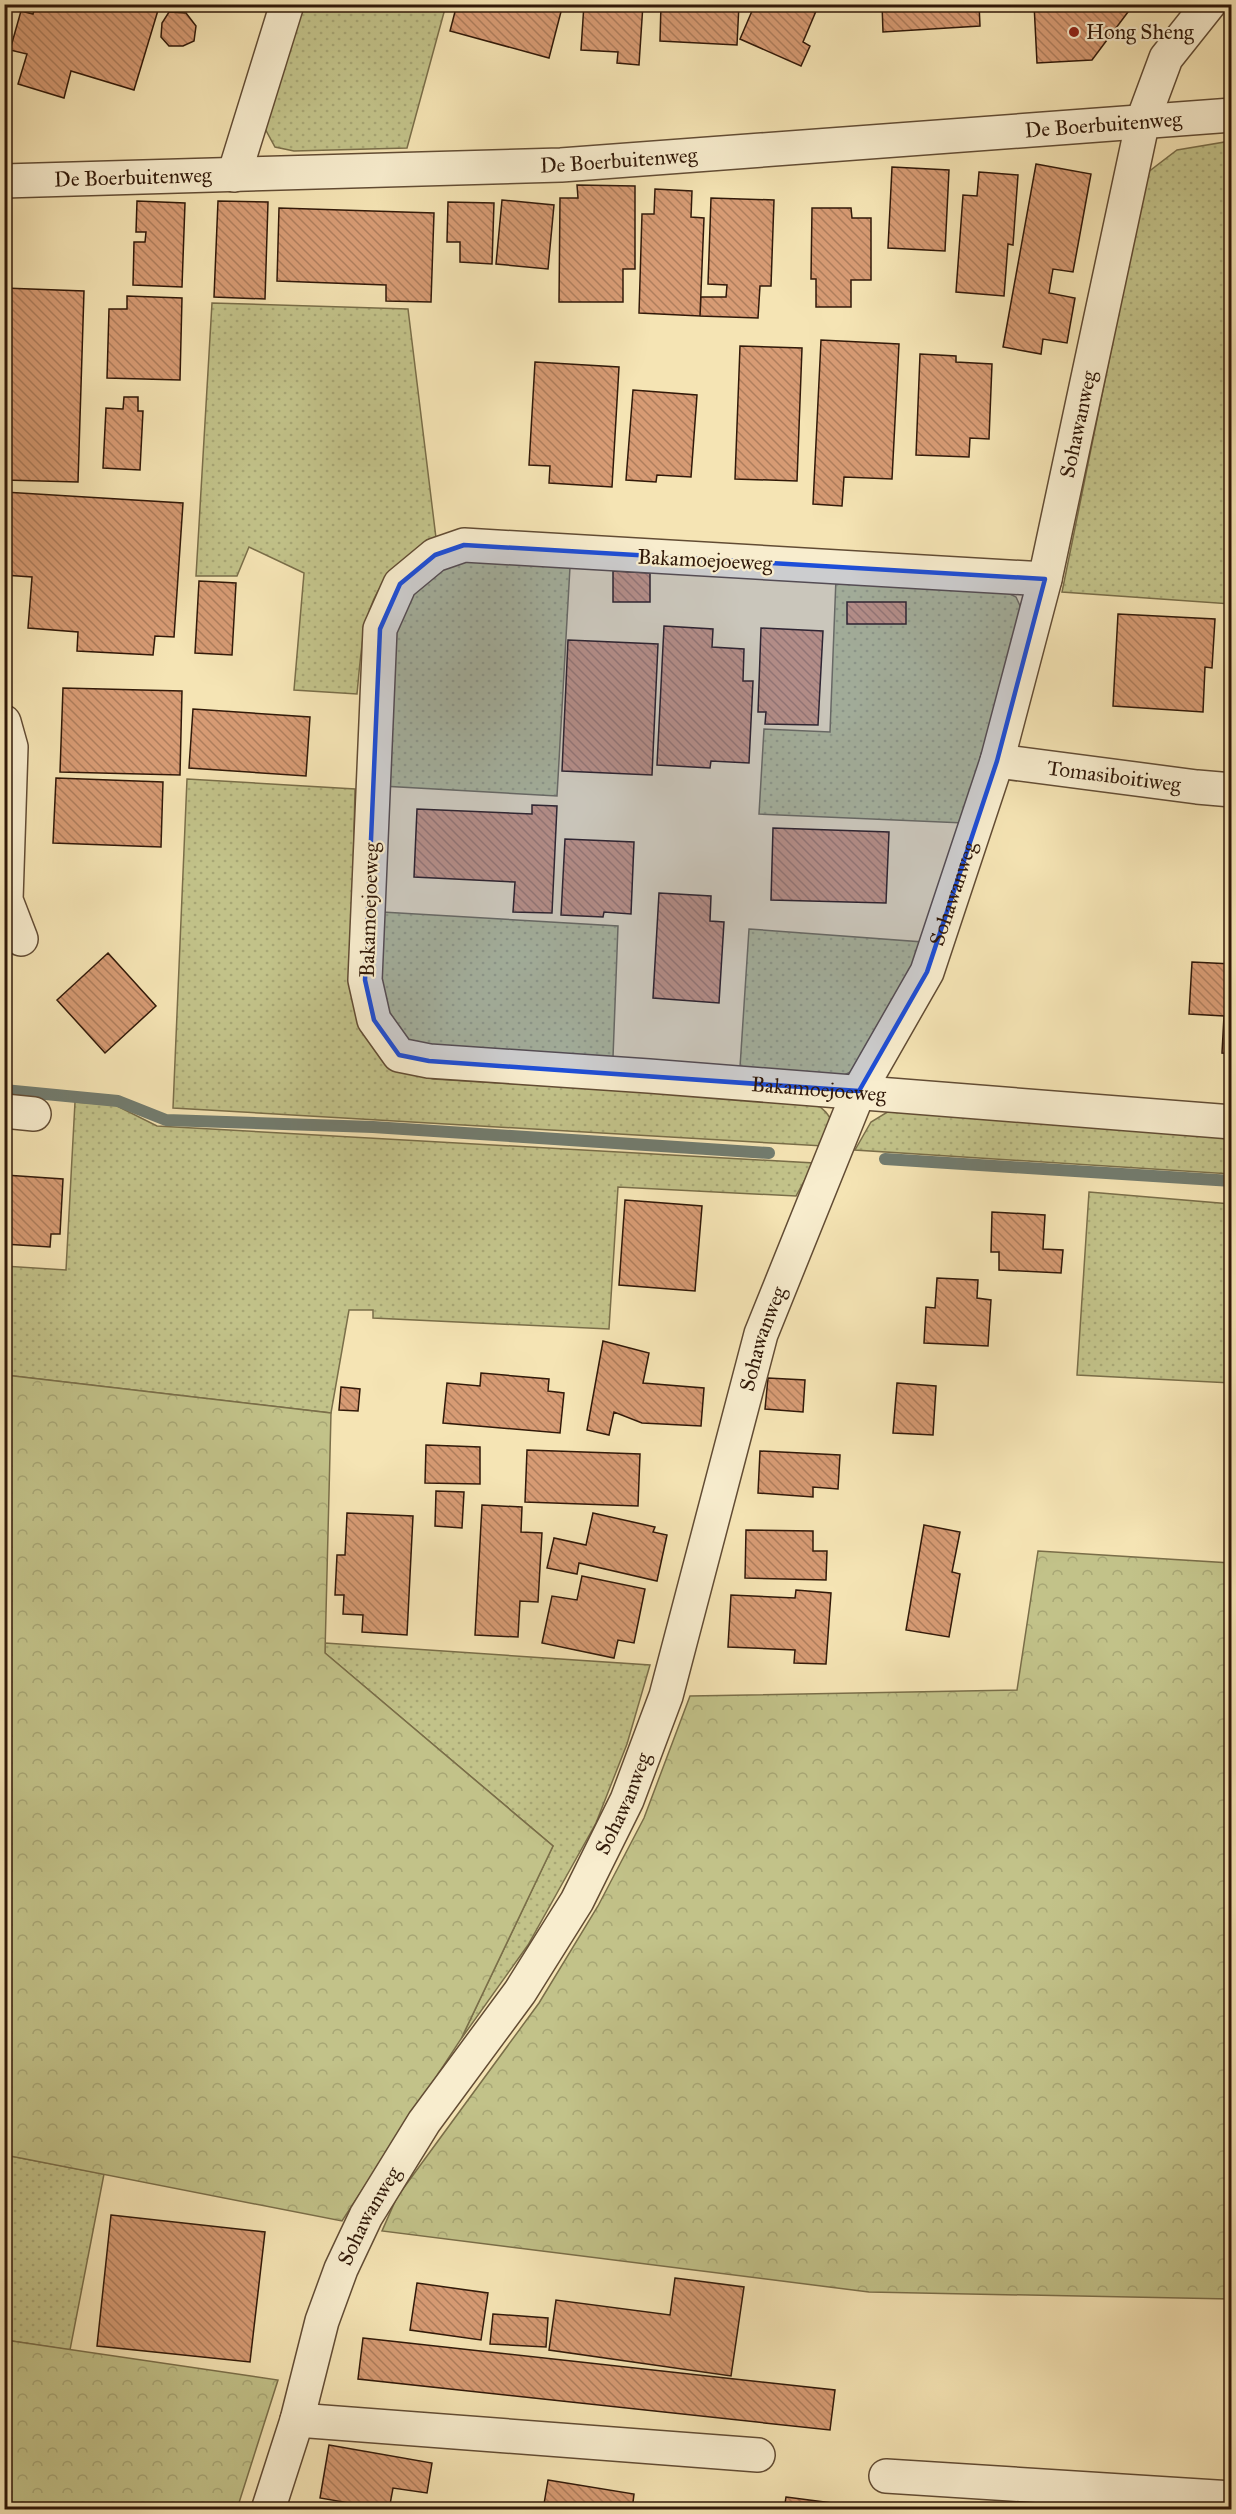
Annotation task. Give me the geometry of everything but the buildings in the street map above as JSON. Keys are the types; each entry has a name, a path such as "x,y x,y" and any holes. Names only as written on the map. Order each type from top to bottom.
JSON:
{"street":[{"path":"234,175 287,4"},
{"name":"Sohawanweg","path":"268,2510 297,2420 322,2321 340,2269 366,2216 423,2122 520,1992 577,1901 627,1800 666,1696 761,1334 859,1091 927,972 998,761 1045,579 1143,120 1166,58 1209,4"},
{"name":"De Boerbuitenweg","path":"4,181 561,165 1232,114"},
{"name":"Bakamoejoeweg","path":"1045,579 464,545 435,555 400,584 380,629 365,980 374,1020 399,1055 429,1062 859,1091 1232,1122"},
{"path":"4,722 11,747 6,900 21,939"},
{"name":"Tomasiboitiweg","path":"998,761 1232,790"},
{"path":"297,2420 758,2455"},
{"path":"886,2476 1232,2498"}],"highlighted area":[{"path":"464,545 1045,579 997,761 927,972 859,1091 429,1061 399,1055 374,1020 365,980 380,629 400,584 435,555"}],"green space":[{"path":"301,5 446,5 407,148 294,151 275,147 263,125"},
{"path":"1231,141 1231,604 1062,592 1147,173 1177,150"},
{"path":"212,303 408,309 436,538 412,553 394,569 372,603 362,644 357,694 294,690 304,573 249,547 237,576 196,576"},
{"path":"479,560 570,567 557,796 382,786 388,653 411,594 431,575 454,563"},
{"path":"836,578 1004,591 1016,597 1022,610 964,823 759,814 764,729 830,732"},
{"path":"187,779 355,789 351,958 406,1071 433,1079 814,1102 826,1112 831,1121 824,1146 173,1108"},
{"path":"382,912 618,926 613,1057 429,1047 407,1041 394,1030 378,986"},
{"path":"749,929 923,942 912,970 857,1069 842,1076 740,1067"},
{"path":"75,1102 115,1105 157,1126 814,1163 796,1196 618,1187 609,1329 373,1318 373,1310 349,1310 331,1413 5,1375 4,1266 66,1270"},
{"path":"889,1111 1231,1131 1231,1174 855,1150 871,1122"},
{"path":"1089,1192 1231,1204 1231,1383 1077,1375"},
{"path":"5,1375 331,1413 325,1653 553,1846 461,2039 342,2221 5,2155"},
{"path":"1038,1551 1231,1563 1231,2299 869,2292 382,2231 397,2197 539,2003 598,1906 644,1818 690,1696 1017,1690"},
{"path":"325,1643 650,1665 627,1744 596,1823 528,1945 461,2039 553,1846 325,1653"},
{"path":"5,2155 104,2174 70,2350 5,2340"},
{"path":"5,2340 278,2380 237,2509 5,2509"}],"waterway":[{"path":"4,1090 118,1101 166,1120 373,1127 769,1153"},
{"path":"885,1159 1232,1181"}],"place":[{"name":"Hong Sheng","path":"1074,32"}]}
